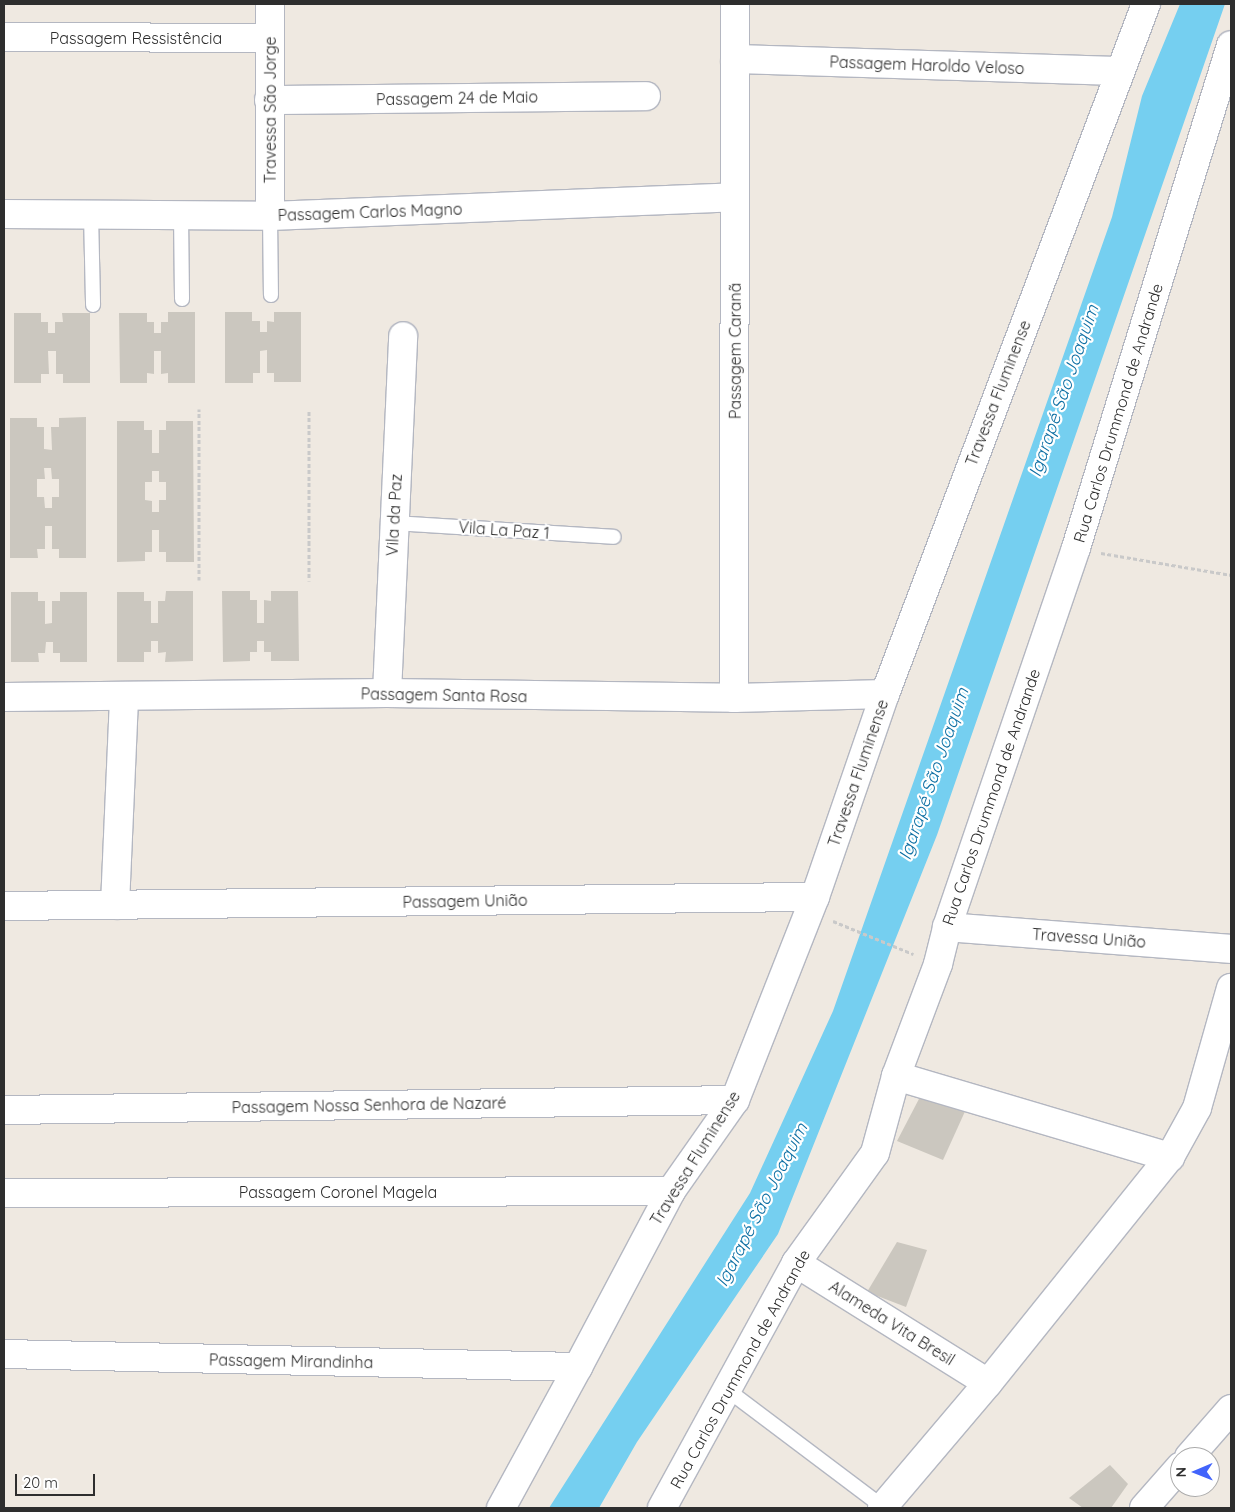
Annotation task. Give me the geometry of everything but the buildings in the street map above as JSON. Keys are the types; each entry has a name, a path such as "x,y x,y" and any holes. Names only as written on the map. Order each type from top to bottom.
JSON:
{"street":[{"name":"Travessa São Jorge","path":"270,4 270,216"},
{"name":"Passagem Caranã","path":"734,698 735,4"},
{"name":"Travessa Fluminense","path":"501,1508 671,1191 735,1100 812,905 885,694 1119,71 1146,4"},
{"name":"Passagem Ressistência","path":"4,37 269,38"},
{"name":"Rua Carlos Drummond de Andrande","path":"662,1508 725,1388 796,1263 876,1153 896,1076 938,964 947,927 1076,548 1230,50"},
{"name":"Passagem Haroldo Veloso","path":"735,59 1119,71"},
{"name":"Passagem 24 de Maio","path":"269,100 646,96"},
{"name":"Passagem Carlos Magno","path":"4,214 270,216 735,197"},
{"name":"Vila da Paz","path":"387,693 402,336"},
{"name":"Passagem Santa Rosa","path":"4,697 387,693 734,698 885,694"},
{"path":"116,905 124,697"},
{"name":"Passagem União","path":"4,906 812,905"},
{"name":"Travessa União","path":"947,927 1231,949"},
{"path":"882,1508 988,1383 1170,1157 1197,1108 1231,988"},
{"path":"896,1076 1170,1157"},
{"name":"Passagem Nossa Senhora de Nazaré","path":"4,1110 735,1100"},
{"name":"Passagem Coronel Magela","path":"4,1193 671,1191"},
{"name":"Alameda Vita Bresil","path":"796,1263 988,1383"},
{"name":"Passagem Mirandinha","path":"4,1354 578,1367"},
{"path":"1198,1447 1231,1409"},
{"path":"1144,1508 1170,1478"}],"lane":[{"path":"91,214 93,305"},
{"path":"180,215 182,299"},
{"path":"270,216 271,295"},
{"name":"Vila La Paz 1","path":"394,523 614,537"},
{"path":"725,1388 882,1508"}],"path":[{"path":"199,409 199,580"},
{"path":"309,411 309,581"},
{"path":"1076,548 1231,575"},
{"path":"812,905 938,964"}],"water":[{"name":"Igarapé São Joaquim","path":"1180,4 1225,4 937,835 778,1234 637,1442 599,1508 549,1508 750,1193 833,1011 1112,217 1142,96"}]}
